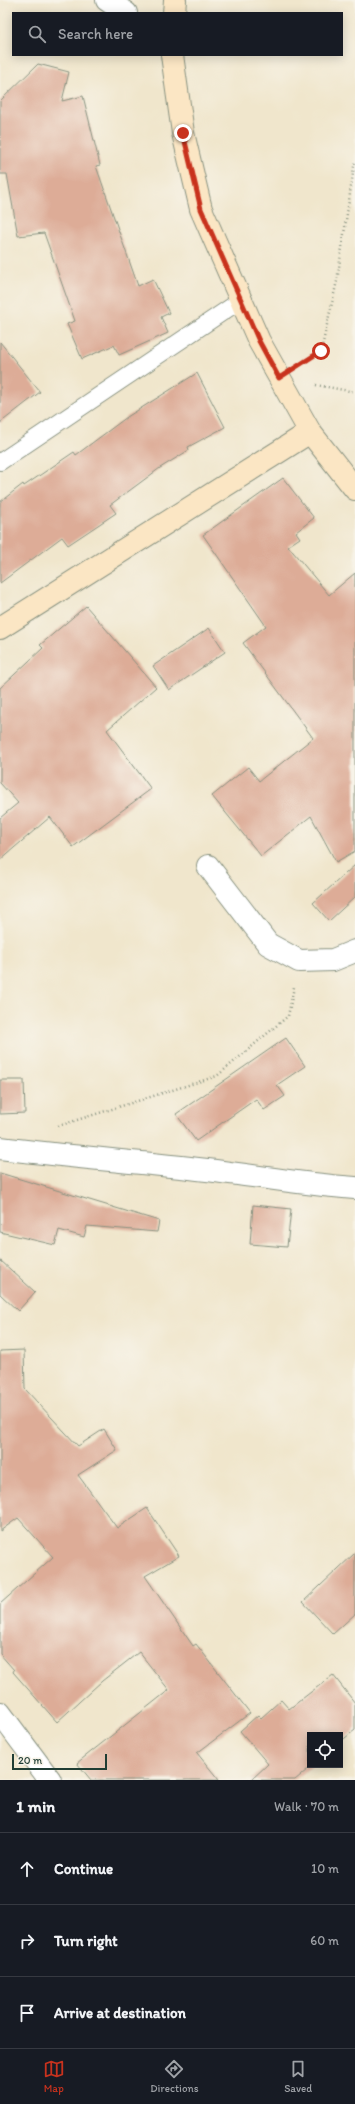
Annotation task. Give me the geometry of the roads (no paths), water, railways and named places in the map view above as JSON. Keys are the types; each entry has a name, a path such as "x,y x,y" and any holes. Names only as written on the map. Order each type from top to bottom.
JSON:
{"main road":[{"path":"174,12 175,0"},
{"path":"172,56 183,133 201,209 259,341 279,378 310,432 355,489"},
{"path":"0,628 310,432"}],"street":[{"path":"107,0 125,12"},
{"path":"208,866 268,944 299,961 333,960 355,951"},
{"path":"0,1148 57,1156 190,1168 308,1185 355,1188"},
{"path":"0,1713 50,1780"}],"lane":[{"path":"0,462 241,300"}]}
